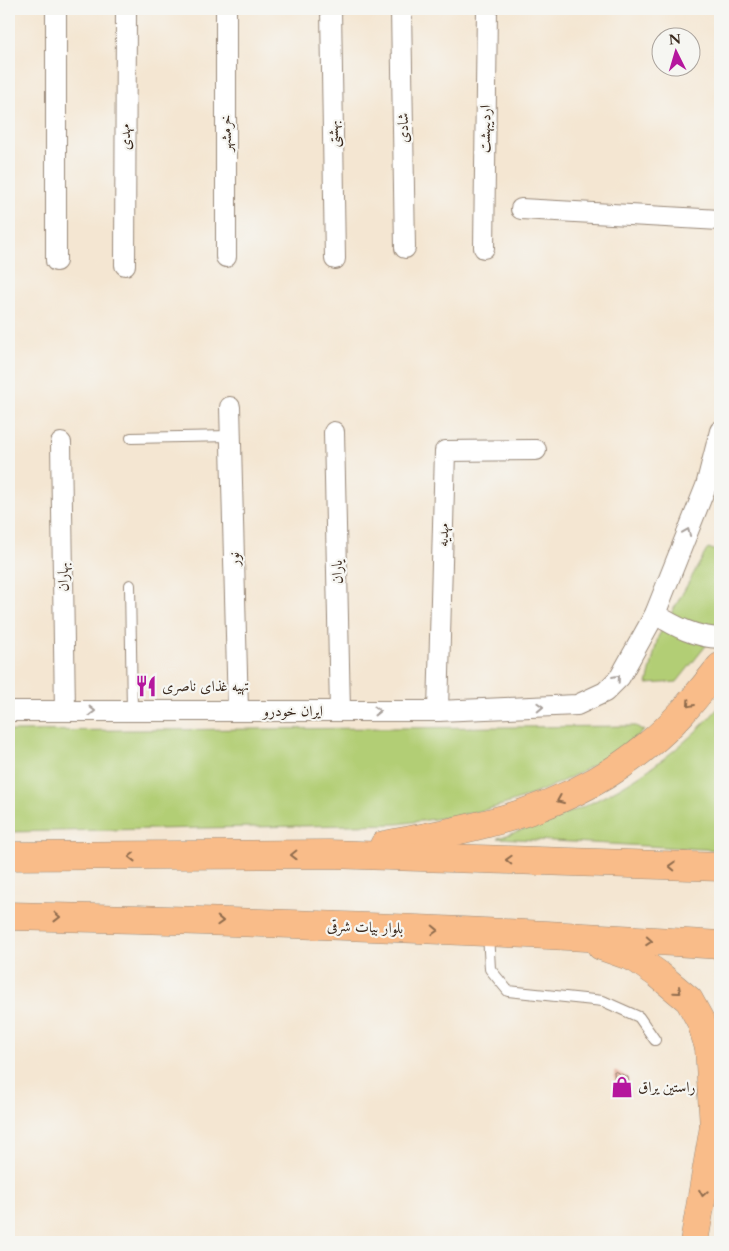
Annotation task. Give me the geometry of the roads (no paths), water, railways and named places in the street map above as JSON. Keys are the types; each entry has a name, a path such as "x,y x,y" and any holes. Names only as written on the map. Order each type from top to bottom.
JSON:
{"main road":[{"path":"330,854 453,832 505,820 574,794 610,773 648,745 687,708 720,666"},
{"path":"9,856 330,854 720,868"},
{"name":"بلوار بیات شرقی","path":"9,916 191,920 488,932 720,945"},
{"path":"574,936 634,958 659,975 689,1000 701,1022 709,1048 714,1128"},
{"path":"694,1242 720,1088"}],"street":[{"path":"56,9 56,261"},
{"name":"مهدی","path":"125,265 126,9"},
{"name":"خرمشهر","path":"226,9 226,257"},
{"name":"بهشتی","path":"330,9 335,259"},
{"name":"شادی","path":"401,9 405,248"},
{"name":"اردیبهشت","path":"484,248 487,9"},
{"path":"521,209 720,220"},
{"name":"نور","path":"230,407 238,711"},
{"name":"یاران","path":"334,432 340,711"},
{"path":"720,432 706,486 655,614 679,629 720,638"},
{"name":"بهاران","path":"60,444 65,711"},
{"name":"مهدیه","path":"438,711 445,451 536,450"},
{"name":"ایران خودرو","path":"9,711 438,711 577,705 605,692 620,677 655,614"}],"lane":[{"path":"131,438 230,436"},
{"path":"130,585 132,711"},
{"path":"488,932 490,969 508,991 603,1001 639,1017 655,1040"}],"place":[{"name":"تهیه غذای ناصری","path":"146,686"},
{"name":"راستین یراق","path":"622,1087"}]}
